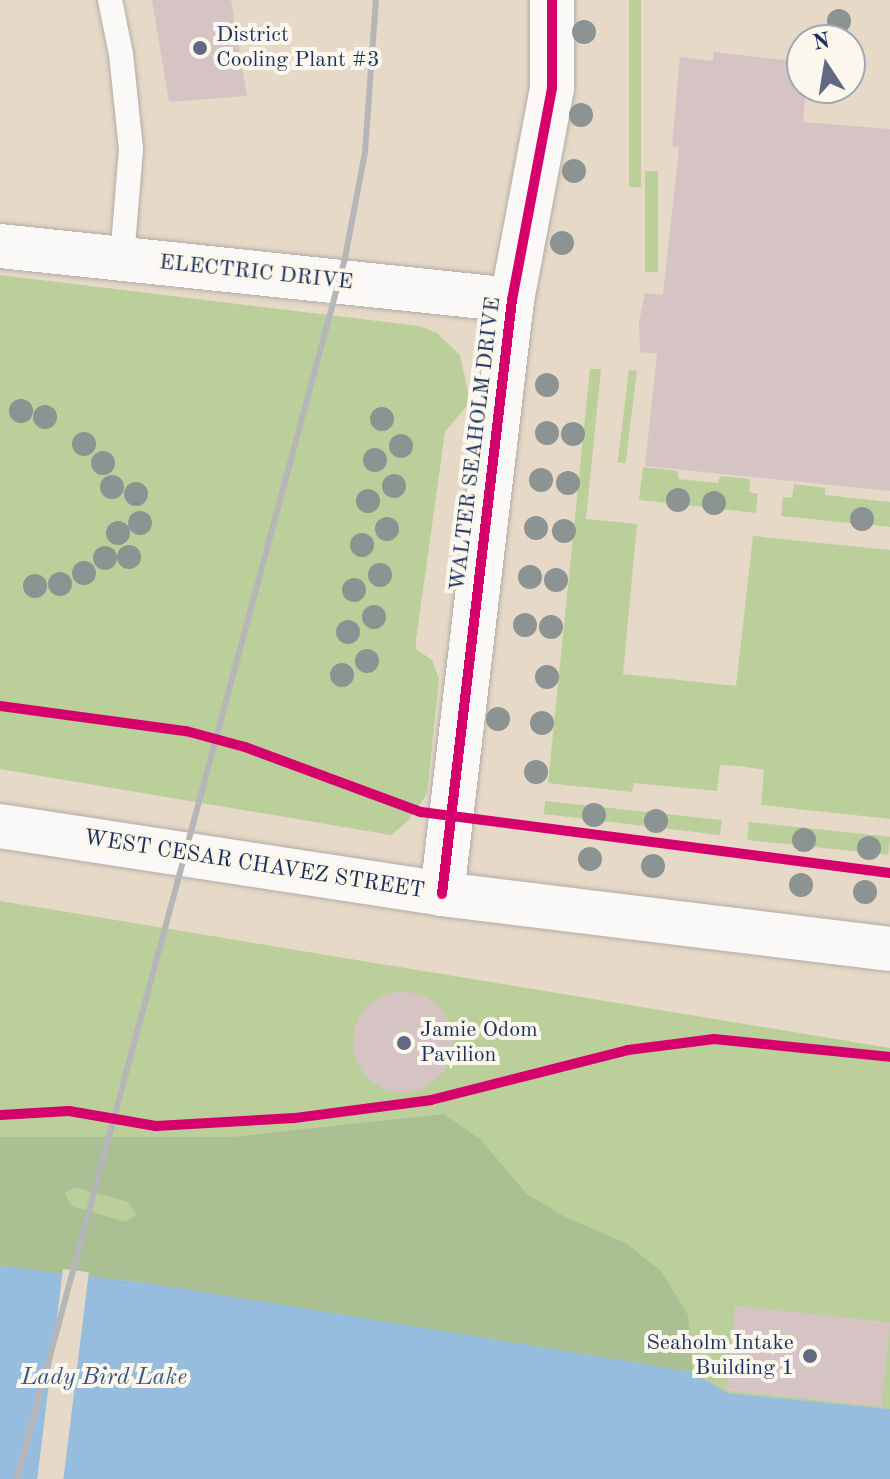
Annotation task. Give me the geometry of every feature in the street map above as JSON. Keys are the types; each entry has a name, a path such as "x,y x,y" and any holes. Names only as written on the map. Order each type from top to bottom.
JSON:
{"street":[{"name":"WALTER SEAHOLM DRIVE","path":"442,894 512,300 552,88 552,0"},
{"name":"ELECTRIC DRIVE","path":"0,246 512,300"},
{"name":"WEST CESAR CHAVEZ STREET","path":"0,826 442,894 890,949"}],"lane":[{"path":"110,0 121,54 131,149 122,259"}],"green space":[{"path":"629,0 641,0 641,187 629,187"},
{"path":"645,171 658,171 658,272 645,272"},
{"path":"0,275 419,326 437,333 460,355 470,402 445,432 416,640 416,649 432,660 439,679 427,794 408,821 391,835 0,769"},
{"path":"590,369 601,369 586,519 637,524 623,674 736,686 753,536 890,550 890,819 761,805 764,770 740,766 720,765 717,791 634,783 632,792 548,783"},
{"path":"629,370 637,371 626,463 618,462"},
{"path":"643,467 678,471 678,479 718,483 720,476 750,479 749,492 758,494 756,513 639,500"},
{"path":"794,484 825,488 825,495 890,502 890,527 781,516 783,497 792,498"},
{"path":"545,801 722,820 720,835 544,814"},
{"path":"749,822 890,837 888,855 747,840"},
{"path":"0,901 890,1048 890,1409 728,1393 692,1372 154,1284 0,1266"},
{"path":"444,1114 480,1139 527,1194 565,1217 626,1243 661,1271 688,1315 693,1372 154,1284 0,1266 0,1137 232,1137","holes":["74,1187 128,1202 136,1214 126,1222 71,1206 65,1193"]}],"water":[{"name":"Lady Bird Lake","path":"0,1266 154,1284 693,1372 728,1393 890,1409 890,1479 0,1479"}],"pier":[{"path":"63,1269 89,1272 63,1479 37,1479"}],"building":[{"name":"District Cooling Plant #3","path":"152,0 231,0 247,96 169,102"},
{"path":"713,52 786,60 786,104 805,104 803,122 890,129 890,491 645,466 657,354 640,352 639,322 645,293 663,295 679,147 672,146 680,57 713,61"},
{"path":"403,992 422,995 439,1006 450,1023 453,1042 450,1061 439,1078 422,1089 403,1092 384,1089 367,1078 356,1061 353,1042 356,1023 367,1006 384,995"},
{"name":"Seaholm Intake Building 1","path":"735,1306 890,1322 881,1407 726,1391"}],"railway":[{"path":"17,1479 345,258 365,152 376,0"}],"cycle path":[{"path":"442,894 512,300 552,88 552,0"},
{"path":"0,706 186,731 245,747 421,812 890,873"},
{"path":"0,1115 69,1111 156,1126 295,1118 431,1100 628,1050 714,1039 890,1057"}],"place":[{"name":"District Cooling Plant #3","path":"200,48"},
{"name":"Jamie Odom Pavilion","path":"404,1043"},
{"name":"Seaholm Intake Building 1","path":"810,1356"}]}
